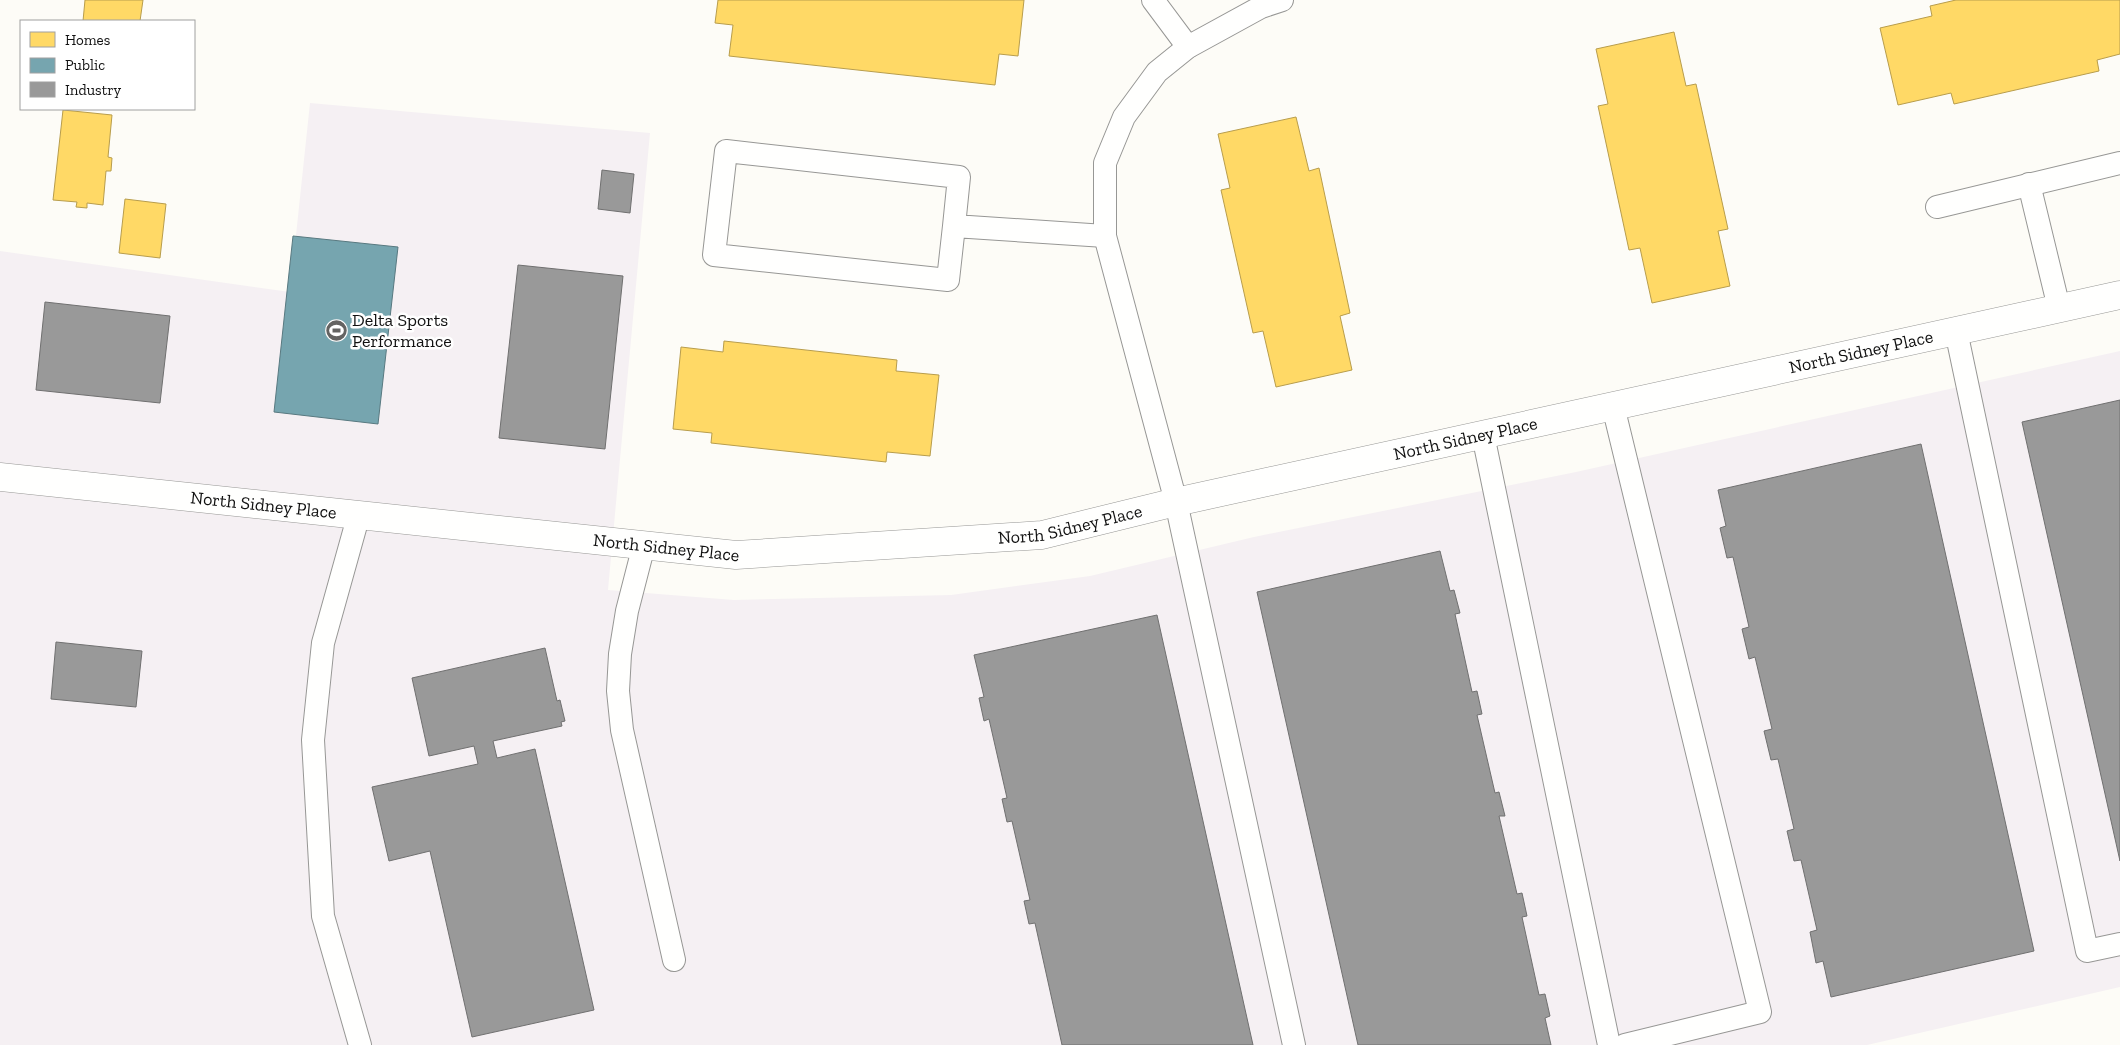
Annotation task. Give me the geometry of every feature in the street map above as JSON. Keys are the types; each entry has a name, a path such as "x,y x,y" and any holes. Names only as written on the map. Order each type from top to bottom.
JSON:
{"street":[{"name":"North Sidney Place","path":"0,477 736,555 1042,535 1176,502 2120,295"}],"lane":[{"path":"1153,0 1188,47"},
{"path":"1282,0 1261,7 1188,47 1157,72 1124,117 1106,163 1105,236 1176,502 1294,1045"},
{"path":"726,151 959,176 954,226 948,280 714,255 726,151"},
{"path":"1937,207 2120,164"},
{"path":"2029,184 2059,308"},
{"path":"954,226 1105,236"},
{"path":"1956,331 2087,951 2120,944"},
{"path":"1613,406 1760,1012 1625,1045"},
{"path":"1483,435 1609,1045"},
{"path":"359,514 323,643 313,740 323,916 360,1045"},
{"path":"644,545 627,611 620,654 618,691 622,730 674,960"}],"shaded area":[{"path":"310,103 650,133 608,590 734,600 951,595 1090,576 1254,537 1576,472 2120,351 2120,987 1867,1045 0,1045 0,251 290,292"}],"building: Homes":[{"path":"85,0 143,0 140,20 83,20"},
{"path":"718,0 1024,0 1018,56 999,54 995,85 729,56 733,25 715,23"},
{"path":"1956,0 2120,0 2120,54 2097,60 2099,71 1954,104 1951,93 1898,105 1880,28 1932,16 1930,6"},
{"path":"1674,32 1686,86 1696,84 1728,229 1718,231 1730,286 1652,303 1640,248 1629,250 1598,106 1608,104 1596,49"},
{"path":"63,110 112,115 108,157 112,158 111,171 106,171 103,205 87,203 87,208 76,207 77,202 53,200"},
{"path":"1296,117 1309,171 1319,168 1350,313 1340,316 1352,370 1276,387 1263,331 1253,333 1221,190 1230,188 1218,134"},
{"path":"125,199 166,204 160,258 119,253"},
{"path":"724,341 897,360 896,371 939,375 930,456 887,452 886,462 711,443 712,433 673,429 681,347 723,352"}],"building: Public":[{"name":"Delta Sports Performance","path":"293,236 398,247 378,424 274,412"}],"building: Industry":[{"path":"602,170 634,174 630,213 598,209"},
{"path":"518,265 623,276 605,449 499,438"},
{"path":"45,302 170,316 160,403 36,390"},
{"path":"2120,400 2120,861 2022,422"},
{"path":"1921,444 2034,951 1831,997 1823,961 1816,963 1810,932 1817,930 1801,860 1794,861 1787,831 1794,829 1778,759 1771,760 1764,731 1772,729 1755,657 1749,659 1742,629 1749,627 1733,557 1727,558 1720,528 1726,526 1718,490"},
{"path":"1440,551 1450,591 1454,590 1460,613 1455,614 1472,692 1477,691 1482,714 1477,715 1495,793 1499,792 1505,816 1499,816 1517,894 1522,893 1527,916 1522,917 1539,995 1545,994 1550,1016 1545,1018 1551,1045 1358,1045 1257,592"},
{"path":"1157,615 1253,1045 1062,1045 1035,923 1029,924 1024,901 1030,900 1012,821 1007,822 1002,799 1007,798 989,719 984,721 979,698 984,697 974,655"},
{"path":"56,642 142,651 136,707 51,699"},
{"path":"545,648 557,701 560,700 565,721 561,722 562,726 493,741 497,758 535,749 594,1010 472,1037 430,851 389,861 372,787 478,764 474,746 429,756 412,678"}],"place":[{"name":"Delta Sports Performance","path":"336,330"}]}
